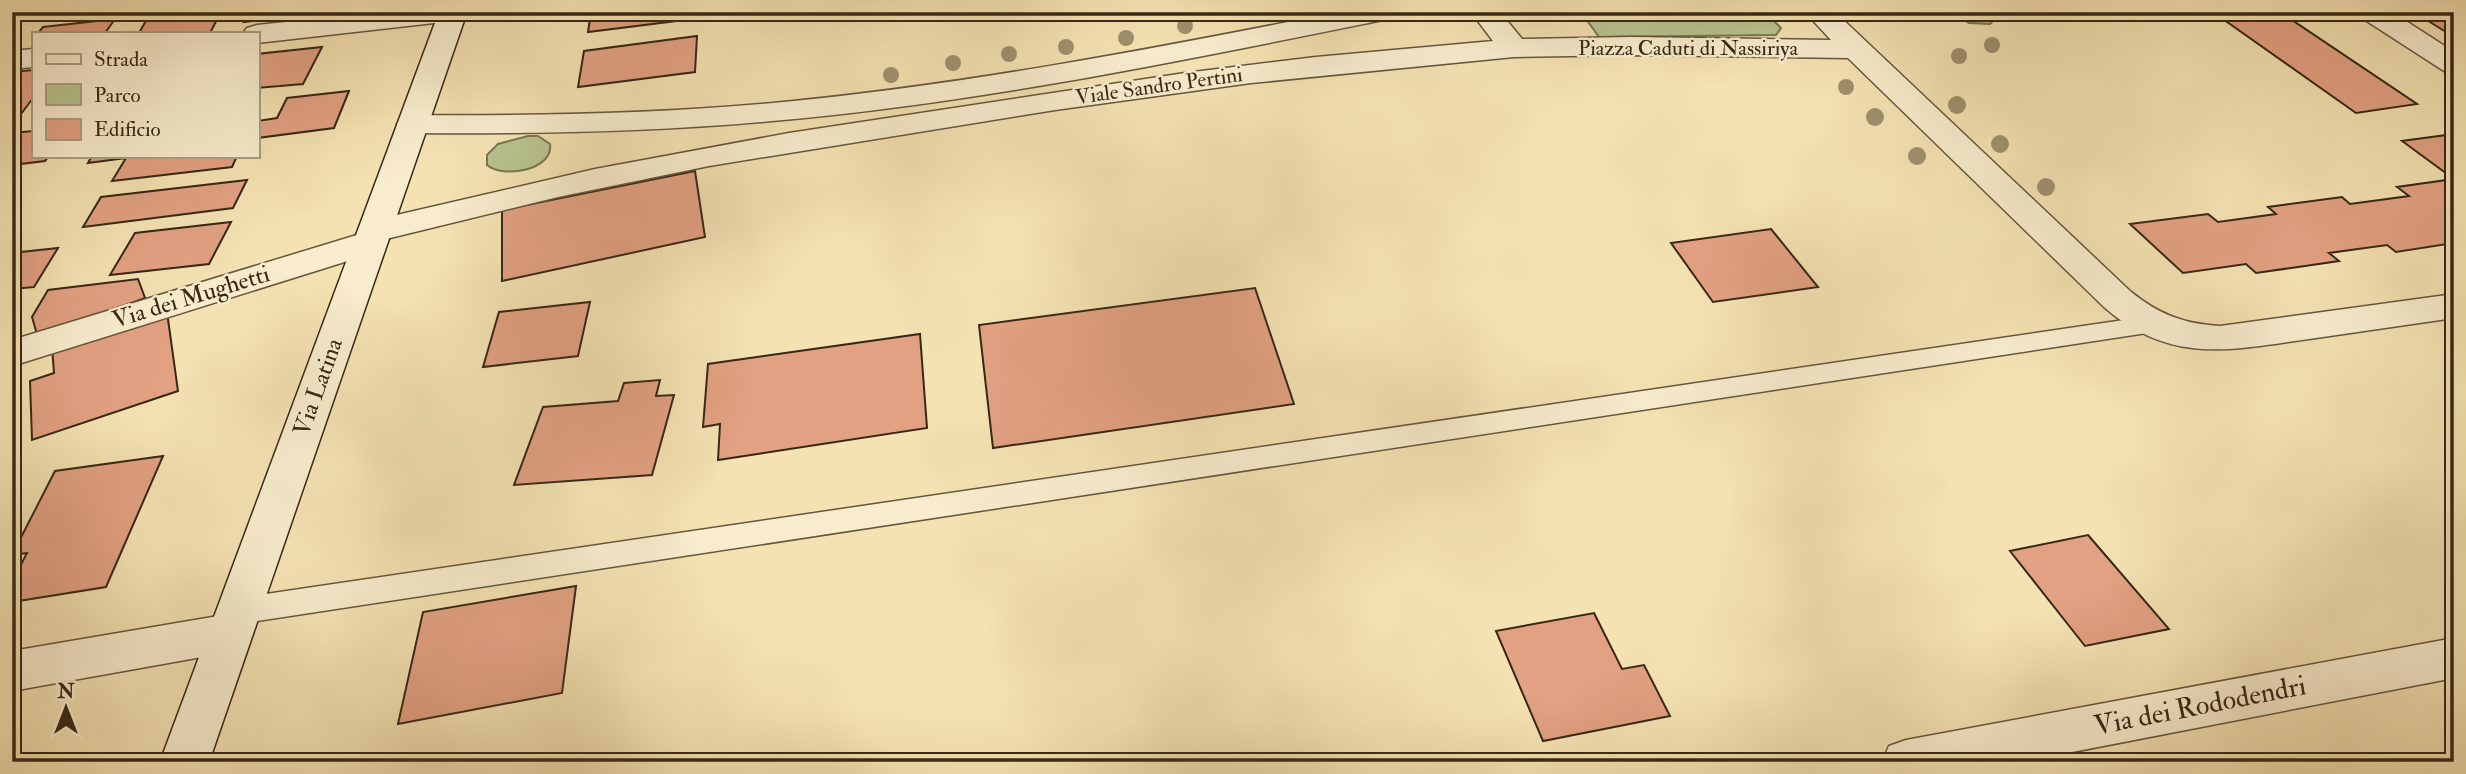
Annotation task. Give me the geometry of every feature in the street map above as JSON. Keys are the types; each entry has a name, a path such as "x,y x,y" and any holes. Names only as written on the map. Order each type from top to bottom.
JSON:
{"street":[{"path":"12,13 19,12"},
{"name":"Viale Sandro Pertini","path":"413,124 575,124 691,119 806,107 1086,67 1383,12"},
{"path":"1485,12 1514,48"},
{"name":"Piazza Caduti di Nassiriya","path":"1819,12 1856,49"},
{"path":"2372,12 2454,65"},
{"path":"259,34 453,13"},
{"name":"Via Latina","path":"184,762 453,13"},
{"name":"Piazza Caduti di Nassiriya","path":"1514,48 1631,46 1856,49"},
{"name":"Viale Sandro Pertini","path":"373,236 570,184 807,140 1179,82 1406,56 1514,48"},
{"path":"1856,49 2117,299 2151,325 2186,337 2220,339 2454,306"},
{"path":"12,60 32,58"},
{"path":"806,107 807,140"},
{"path":"570,184 575,124"},
{"name":"Via dei Mughetti","path":"12,353 373,236"},
{"path":"12,671 234,622"},
{"name":"Via dei Rododendri","path":"1906,762 2454,658"}],"lane":[{"path":"234,622 2151,325"}],"green space":[{"path":"1581,12 1765,12 1781,28 1776,35 1599,37"},
{"path":"1950,12 1992,12 1995,19 1990,24 1969,23"},
{"path":"538,136 550,144 549,153 536,166 526,170 504,171 487,165 487,155 498,144"}],"building":[{"path":"151,12 221,12 211,32 140,32"},
{"path":"249,12 331,12 328,20 282,26 285,17 244,22"},
{"path":"591,12 685,12 684,20 588,32"},
{"path":"2213,12 2280,12 2417,104 2356,113"},
{"path":"2414,12 2454,12 2454,37"},
{"path":"115,19 106,32 39,32 43,27"},
{"path":"697,36 695,72 578,87 584,51"},
{"path":"322,47 303,84 259,88 259,54"},
{"path":"32,70 32,99 21,114 12,115 12,72"},
{"path":"349,91 334,128 259,138 259,121 277,118 287,98"},
{"path":"32,131 32,158 47,158 45,161 12,165 12,133"},
{"path":"2454,134 2454,179 2402,141"},
{"path":"91,158 126,158 88,163"},
{"path":"126,158 236,158 232,167 112,181"},
{"path":"695,171 705,237 502,281 502,210"},
{"path":"2454,179 2454,243 2396,252 2387,245 2329,253 2339,261 2256,273 2246,264 2183,273 2130,224 2208,214 2218,222 2276,214 2268,207 2342,197 2350,204 2409,196 2397,187"},
{"path":"247,180 233,208 83,227 101,197"},
{"path":"231,222 209,264 110,275 135,233"},
{"path":"1771,229 1818,287 1713,302 1671,243"},
{"path":"58,248 34,287 12,289 12,253"},
{"path":"138,279 145,298 38,338 32,317 48,290"},
{"path":"1255,288 1294,404 993,448 979,325"},
{"path":"590,302 578,356 483,367 499,312"},
{"path":"167,312 178,391 32,440 30,381 54,373 52,348"},
{"path":"920,334 927,428 718,460 720,424 703,427 708,364"},
{"path":"660,380 656,396 674,395 652,475 514,485 543,407 618,401 624,383"},
{"path":"163,456 106,587 12,602 12,582 27,553 12,555 55,471"},
{"path":"2088,535 2169,629 2085,646 2010,551"},
{"path":"576,586 562,693 398,724 423,612"},
{"path":"1594,613 1622,669 1644,665 1670,716 1543,741 1496,631"}]}
